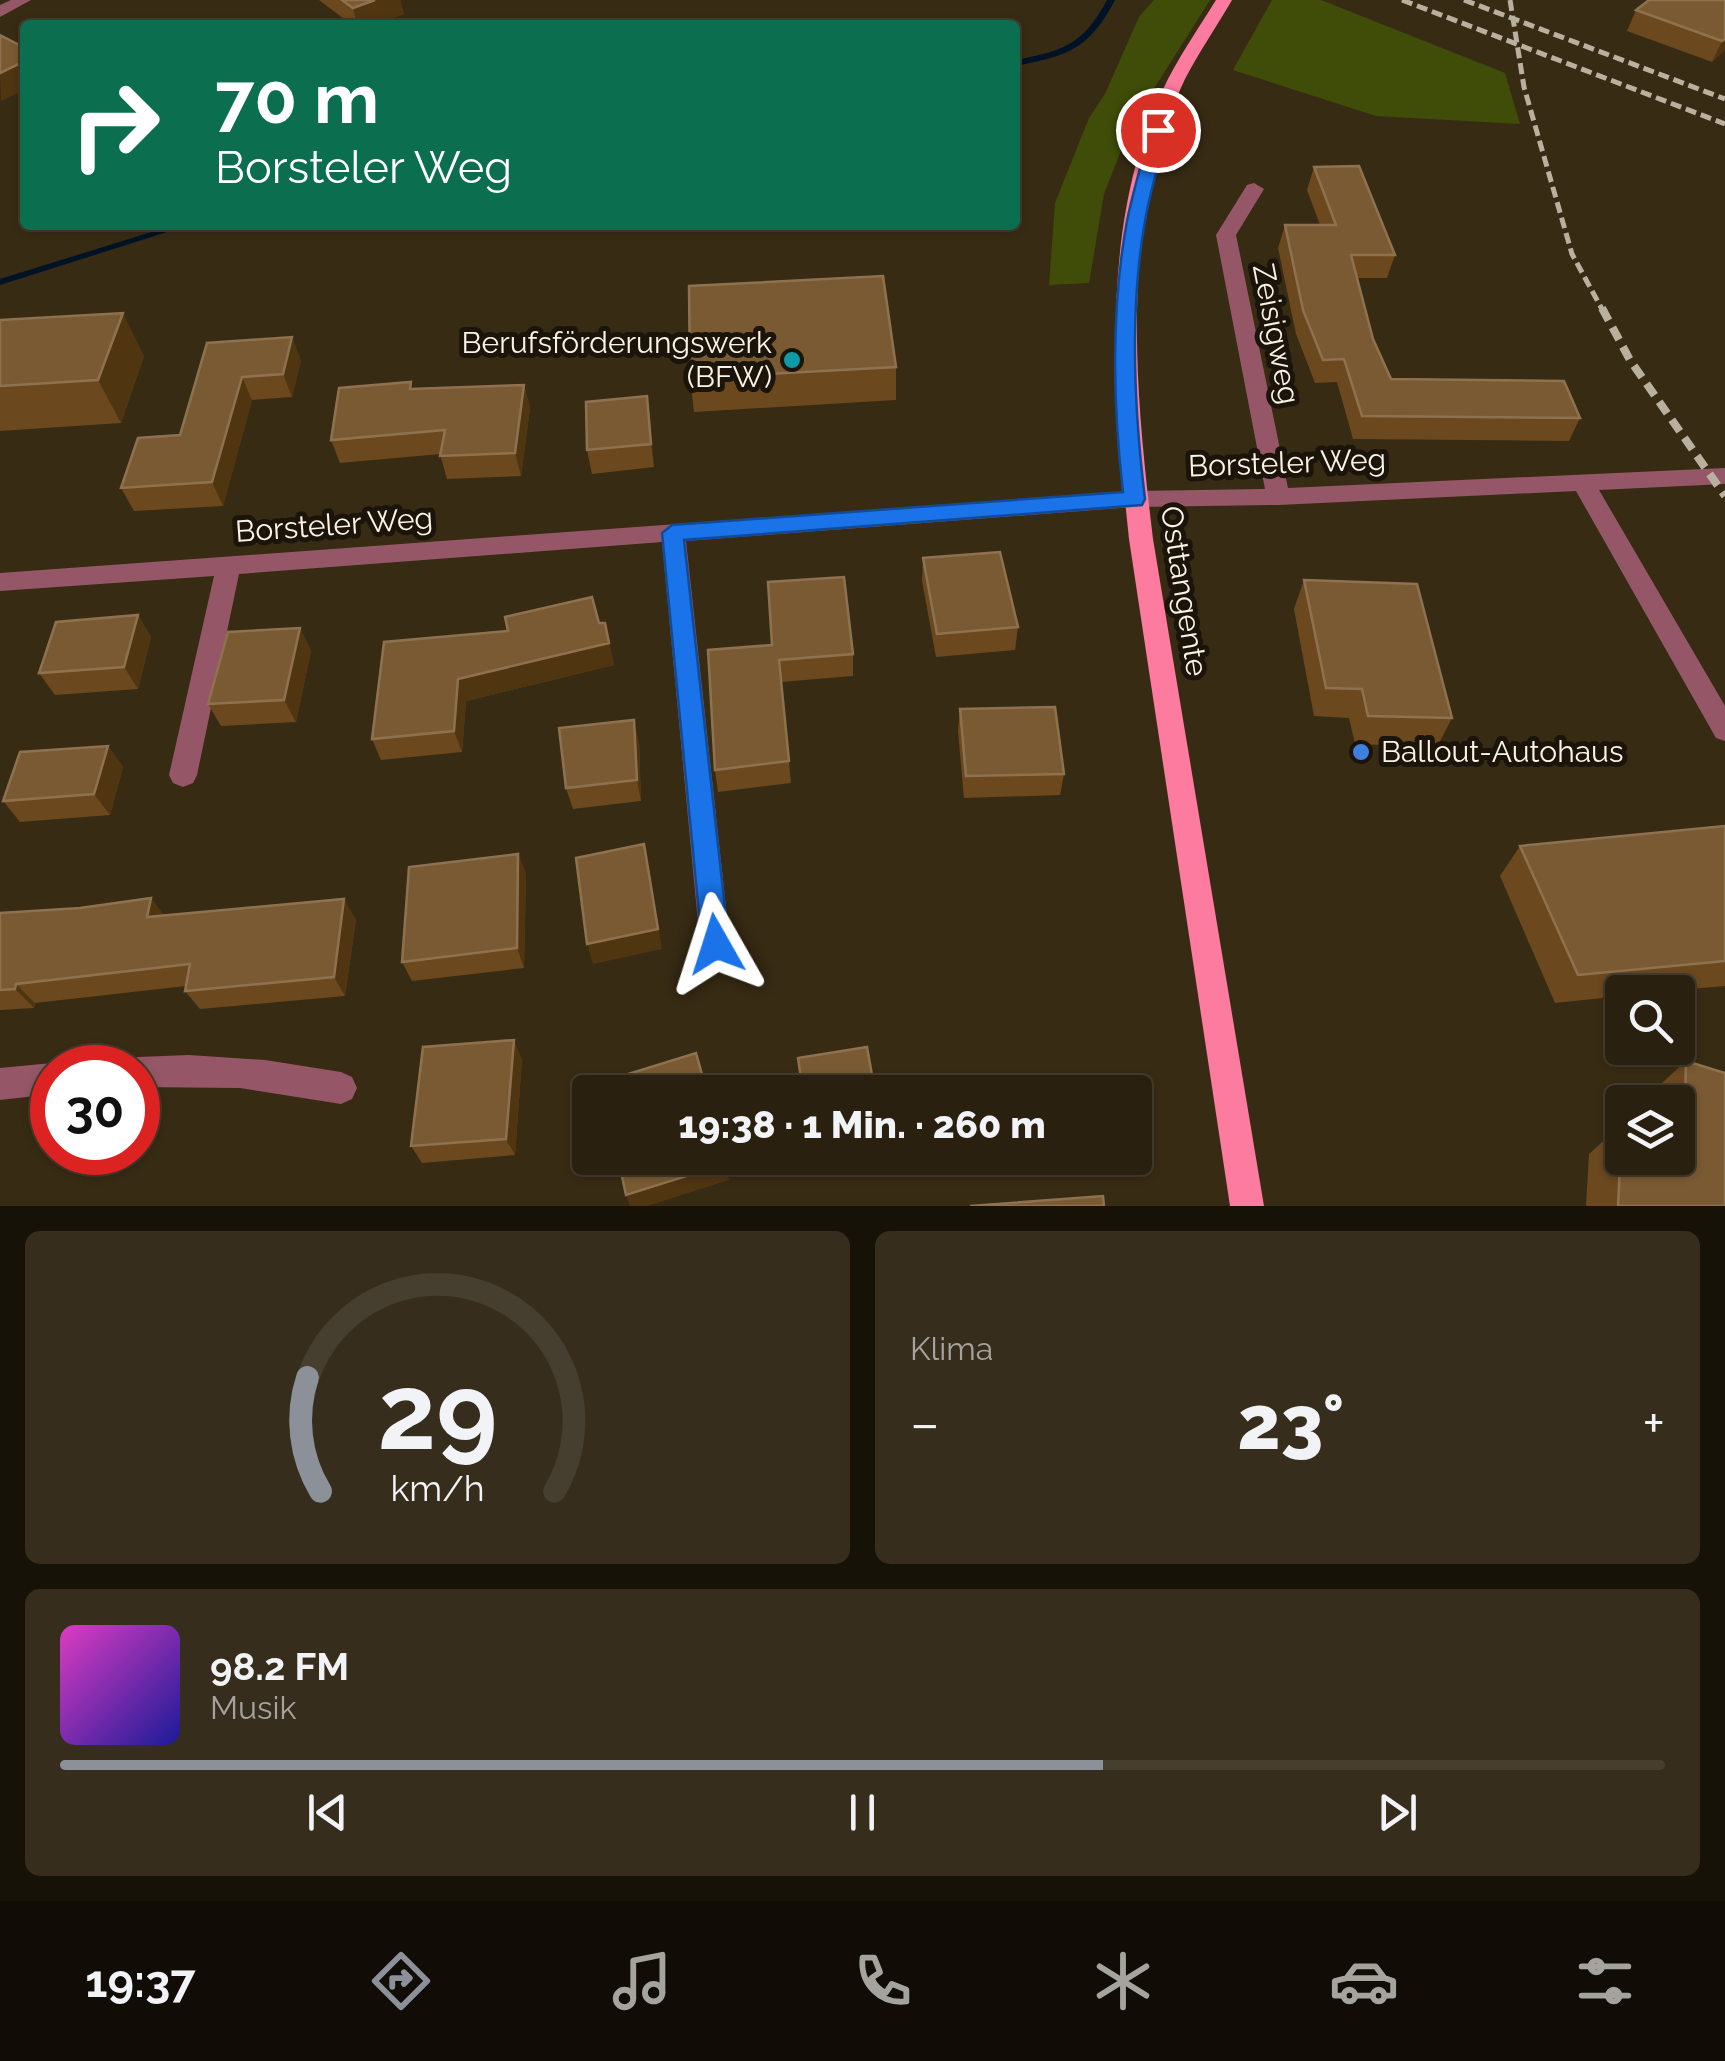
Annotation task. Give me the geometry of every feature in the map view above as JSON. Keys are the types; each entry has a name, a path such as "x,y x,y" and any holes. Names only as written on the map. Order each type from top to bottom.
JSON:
{"main road":[{"name":"Osttangente","path":"1224,0 1189,55 1171,96 1136,220 1128,281 1127,438 1247,1206"}],"street":[{"path":"0,12 24,0"},
{"name":"Zeisigweg","path":"1254,189 1226,235 1278,497"},
{"name":"Borsteler Weg","path":"0,582 1134,499 1278,497 1725,476"},
{"path":"1584,483 1725,730"},
{"path":"672,533 716,944"},
{"path":"183,776 228,566"},
{"path":"160,1070 186,1068 270,1075 341,1088"},
{"path":"0,1084 30,1081"}],"green space":[{"path":"1154,0 1210,0 1131,125 1104,194 1089,283 1049,285 1055,203 1089,118 1105,94 1139,17"},
{"path":"1272,0 1321,0 1505,73 1520,124 1376,116 1233,70"}],"building":[{"path":"342,0 375,0 353,8"},
{"path":"1649,0 1725,0 1725,39 1636,10"},
{"path":"0,35 20,45 20,63 0,73"},
{"path":"1359,166 1395,255 1351,255 1373,339 1391,379 1564,381 1580,418 1362,416 1344,359 1323,360 1303,310 1285,225 1336,225 1314,167"},
{"name":"Berufsförderungswerk (BFW)","path":"883,276 896,367 690,378 689,286"},
{"path":"123,313 98,380 0,386 0,320"},
{"path":"292,337 283,374 242,377 212,482 121,488 138,438 180,435 207,343"},
{"path":"411,382 410,389 524,385 515,453 440,456 445,430 331,440 339,388"},
{"path":"647,396 651,444 587,450 586,402"},
{"path":"1000,552 1018,627 937,634 923,558"},
{"path":"844,577 853,654 779,660 789,761 715,770 708,650 772,645 768,582"},
{"path":"1304,580 1417,584 1452,718 1368,716 1362,689 1326,688"},
{"path":"592,597 599,623 605,623 609,643 458,679 454,731 372,739 384,642 508,631 505,617"},
{"path":"138,615 124,667 39,673 56,622"},
{"path":"300,628 284,700 208,704 228,632"},
{"path":"1055,707 1064,774 966,776 960,709"},
{"path":"634,720 637,780 566,788 559,728"},
{"path":"108,746 94,794 3,801 20,752"},
{"path":"1725,826 1725,961 1578,975 1520,846"},
{"path":"644,844 658,929 587,944 576,858"},
{"path":"518,854 517,948 402,962 409,867"},
{"path":"151,898 147,917 344,899 334,977 185,991 190,964 16,984 15,989 0,990 0,913"},
{"path":"514,1040 506,1139 411,1146 423,1047"},
{"path":"867,1047 872,1075 800,1075 798,1058"},
{"path":"696,1053 702,1075 625,1075"},
{"path":"1695,1064 1725,1073 1725,1206 1618,1206 1620,1175 1695,1175 1695,1085 1685,1085 1686,1065"},
{"path":"622,1175 690,1175 626,1195"},
{"path":"1103,1196 1104,1206 970,1206"}],"waterway":[{"path":"1020,62 1074,46 1094,29 1111,0"},
{"path":"0,282 168,230"}],"railway":[{"path":"1402,0 1517,44"},
{"path":"1464,0 1513,19"},
{"path":"1510,0 1513,19"},
{"path":"1513,19 1725,99"},
{"path":"1513,19 1517,44"},
{"path":"1517,44 1725,124"},
{"path":"1517,44 1524,87 1572,254 1603,311"},
{"path":"1602,308 1630,360 1725,496"}],"place":[{"name":"Berufsförderungswerk (BFW)","path":"792,360"},
{"name":"Ballout-Autohaus","path":"1361,752"}],"route":[{"path":"716,944 672,533 1134,499 1127,438 1128,281 1136,220 1158,130"}]}
